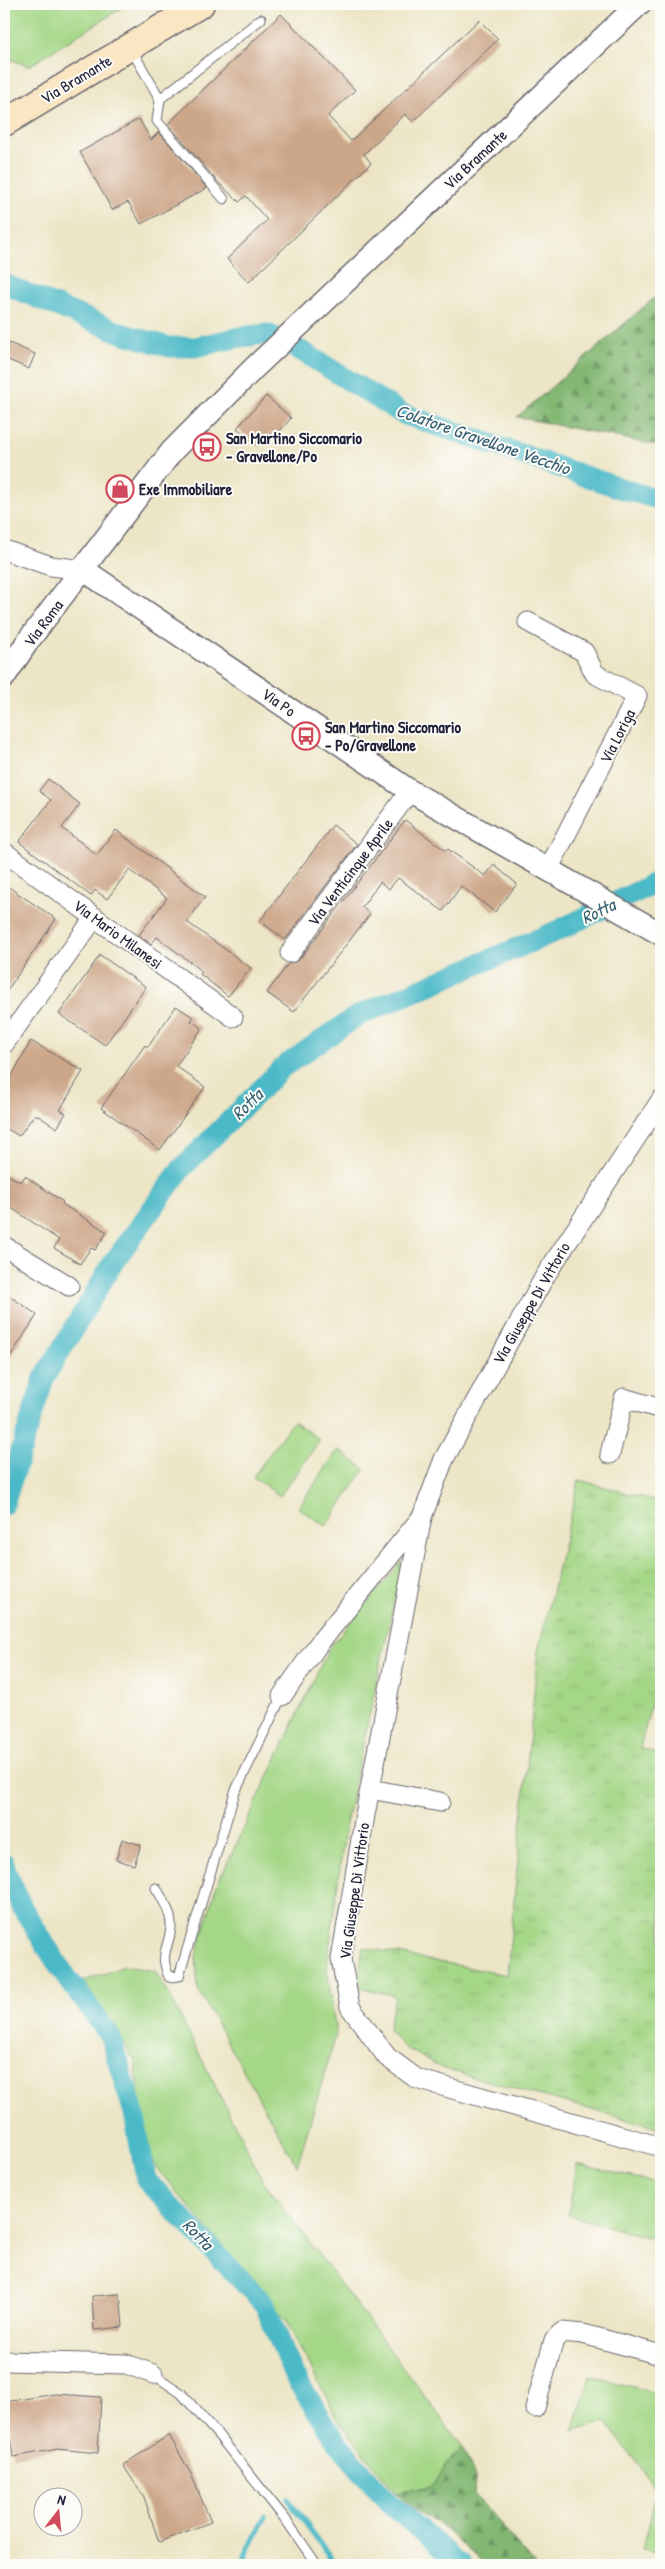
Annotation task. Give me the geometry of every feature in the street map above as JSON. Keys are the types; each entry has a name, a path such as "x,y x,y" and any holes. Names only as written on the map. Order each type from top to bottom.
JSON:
{"main road":[{"name":"Via Bramante","path":"4,123 200,4"}],"street":[{"name":"Via Bramante","path":"252,369 639,4"},
{"name":"Via Roma","path":"4,677 28,641 84,570 172,451 252,369"},
{"path":"4,550 52,566 84,570"},
{"name":"Via Po","path":"84,570 410,791 661,934"},
{"name":"Via Loriga","path":"528,622 584,652 595,674 637,696 548,870"},
{"name":"Via Venticinque Aprile","path":"290,953 410,791"},
{"name":"Via Mario Milanesi","path":"4,852 233,1017"},
{"path":"4,1044 95,917"},
{"name":"Via Giuseppe Di Vittorio","path":"661,1100 544,1276 444,1459 422,1517 370,1789 341,1958 350,2007 387,2057 416,2079 661,2147"},
{"path":"4,1246 69,1286"},
{"path":"610,1454 624,1398 661,1409"},
{"name":"Via Giuseppe Di Vittorio","path":"282,1696 320,1642 422,1517"},
{"path":"370,1789 440,1802"},
{"path":"535,2408 554,2340 562,2332 583,2334 661,2355"},
{"path":"4,2361 126,2364 153,2374"}],"lane":[{"path":"160,99 261,19"},
{"path":"130,46 160,99 157,121 224,199"},
{"path":"156,1888 168,1909 171,1926 162,1961 169,1977 179,1976 235,1792 282,1696"},
{"path":"153,2374 181,2393 219,2436 286,2520 317,2565"}],"green space":[{"path":"4,4 128,4 29,66 4,57"},
{"path":"661,292 661,446 517,417"},
{"path":"293,1421 320,1440 280,1496 253,1477"},
{"path":"338,1450 365,1469 326,1526 298,1508"},
{"path":"579,1480 661,1502 661,1666 640,1748 661,1755 661,2129 444,2069 405,2048 388,2030 395,1996 359,1987 362,1947 507,1975 538,1651"},
{"path":"403,1560 346,1823 327,1966 336,2035 297,2166 198,1990 196,1956 216,1887 329,1648"},
{"path":"125,1966 155,1971 168,1992 262,2179 462,2446 431,2486 396,2493 340,2423 285,2319 158,2170 144,2143 135,2061 83,1981"},
{"path":"577,2164 661,2184 661,2241 568,2215"},
{"path":"590,2376 661,2394 661,2554 643,2549 657,2490 606,2422 573,2431"},
{"path":"462,2446 475,2477 474,2494 535,2565 485,2565 438,2523 413,2509 396,2493 431,2486"}],"building":[{"path":"281,14 355,90 328,116 351,141 479,20 498,39 413,122 405,114 364,154 371,163 249,282 227,259 267,220 246,196 239,202 218,182 168,124"},
{"path":"139,119 151,140 159,132 207,188 141,224 128,202 112,210 80,152"},
{"path":"9,343 35,354 29,369 4,358"},
{"path":"266,396 291,418 275,437 270,433 258,446 237,428"},
{"path":"48,779 80,804 62,828 97,855 116,830 205,897 187,922 251,968 228,996 200,974 202,971 157,937 151,944 139,935 167,898 129,870 107,899 95,890 91,896 19,842 51,800 39,791"},
{"path":"405,820 446,851 448,849 485,876 494,865 517,884 495,912 461,886 443,911 398,878 389,889 380,882 362,907 370,914 294,1012 267,993 288,964 299,960"},
{"path":"333,825 357,844 285,940 260,921"},
{"path":"4,884 56,919 4,995"},
{"path":"100,955 146,987 105,1045 59,1014"},
{"path":"176,1006 193,1017 191,1021 202,1028 176,1066 205,1087 160,1150 101,1108 145,1045 148,1047"},
{"path":"31,1041 83,1071 60,1110 66,1113 57,1128 35,1114 19,1136 4,1127 4,1090"},
{"path":"4,1173 21,1182 25,1176 63,1202 62,1204 107,1232 95,1250 91,1248 80,1264 54,1248 59,1240 4,1203"},
{"path":"4,1292 37,1315 4,1366"},
{"path":"122,1839 141,1845 134,1865 116,1860"},
{"path":"120,2294 123,2327 94,2330 92,2296"},
{"path":"55,2394 101,2397 98,2453 58,2449 13,2457 5,2402"},
{"path":"169,2435 191,2474 211,2522 159,2542 144,2497 123,2465"}],"waterway":[{"name":"Colatore Gravellone Vecchio","path":"4,284 121,333 169,347 195,347 240,337 268,334 303,352 403,414 623,489 661,500"},
{"name":"Rotta","path":"4,1504 44,1378 113,1263 181,1169 283,1067 357,1016 559,930 661,880"},
{"name":"Rotta","path":"4,1863 6,1872 23,1909 60,1968 110,2036 134,2113 146,2180 265,2305 294,2376 339,2445 389,2503 461,2565"},
{"path":"288,2499 336,2565"},
{"path":"241,2565 266,2515"}],"place":[{"name":"San Martino Siccomario - Gravellone/Po","path":"207,447"},
{"name":"Exe Immobiliare","path":"120,489"},
{"name":"San Martino Siccomario - Po/Gravellone","path":"306,736"}]}
